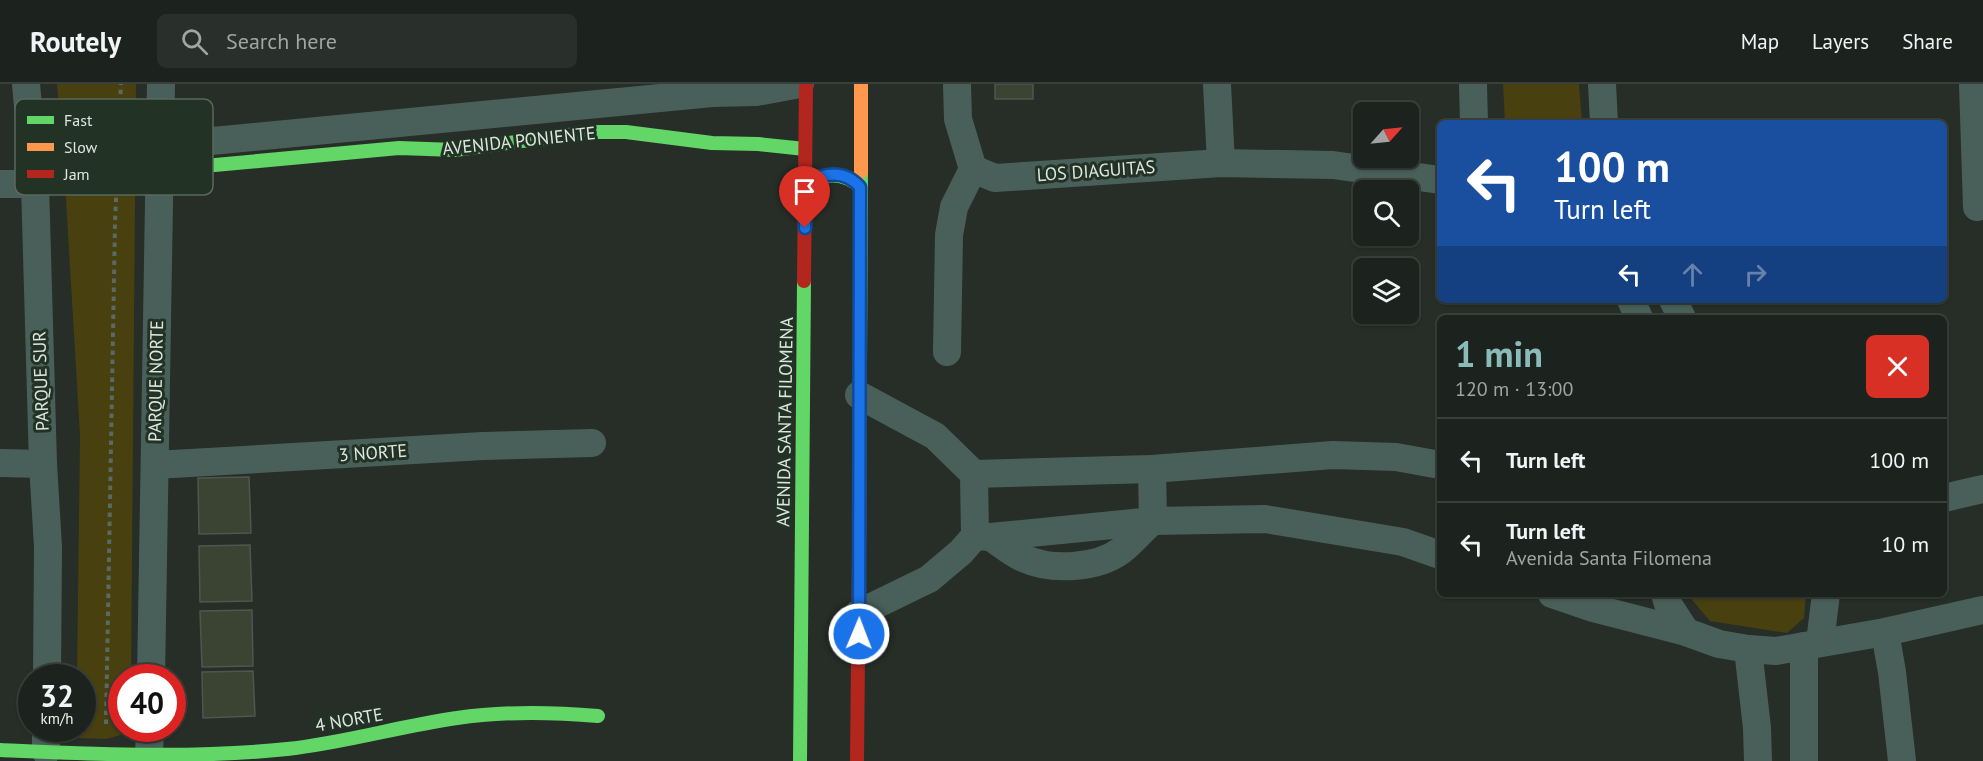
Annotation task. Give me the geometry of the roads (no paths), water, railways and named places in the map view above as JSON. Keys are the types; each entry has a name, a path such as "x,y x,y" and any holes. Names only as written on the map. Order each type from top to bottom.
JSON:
{"street":[{"name":"PARQUE SUR","path":"26,84 27,99"},
{"name":"PARQUE NORTE","path":"161,84 161,99"},
{"name":"AVENIDA PONIENTE","path":"213,152 712,93 756,93 800,84"},
{"name":"AVENIDA SANTA FILOMENA","path":"800,761 806,84"},
{"path":"857,761 861,84"},
{"path":"947,352 949,235 954,207 973,169 958,119 957,84"},
{"path":"1217,84 1221,163"},
{"path":"1473,84 1474,120"},
{"path":"1602,84 1604,120"},
{"path":"1973,84 1977,207"},
{"name":"AVENIDA PONIENTE","path":"213,156 399,148 455,150 591,132 626,132 712,143 758,144 805,149"},
{"name":"LOS DIAGUITAS","path":"973,169 995,178 1221,163 1333,165 1437,180"},
{"path":"805,183 822,175 835,174 843,175 860,187"},
{"name":"PARQUE SUR","path":"35,195 43,464 48,547 47,664"},
{"name":"PARQUE NORTE","path":"151,664 159,195"},
{"path":"859,395 936,436 974,474 983,536"},
{"name":"3 NORTE","path":"155,465 483,446 592,443"},
{"path":"974,474 1152,469 1333,455 1396,457 1437,464"},
{"path":"0,463 43,464"},
{"path":"983,536 1023,558 1051,567 1075,566 1097,561 1120,551 1153,521 1152,469"},
{"path":"1947,497 1983,489"},
{"path":"859,613 929,579 983,536 1153,521 1265,519 1403,542 1437,554"},
{"path":"1561,597 1593,608 1686,632 1719,644 1776,651 1886,632 1983,610"},
{"path":"1666,597 1686,632"},
{"path":"1804,761 1812,644 1825,597"},
{"path":"1886,632 1902,761"},
{"path":"1748,649 1757,728 1758,761"},
{"name":"4 NORTE","path":"54,742 105,754 149,742 238,753 350,740 456,718 501,713 566,713 598,716"},
{"name":"4 NORTE","path":"0,750 37,742"}]}
